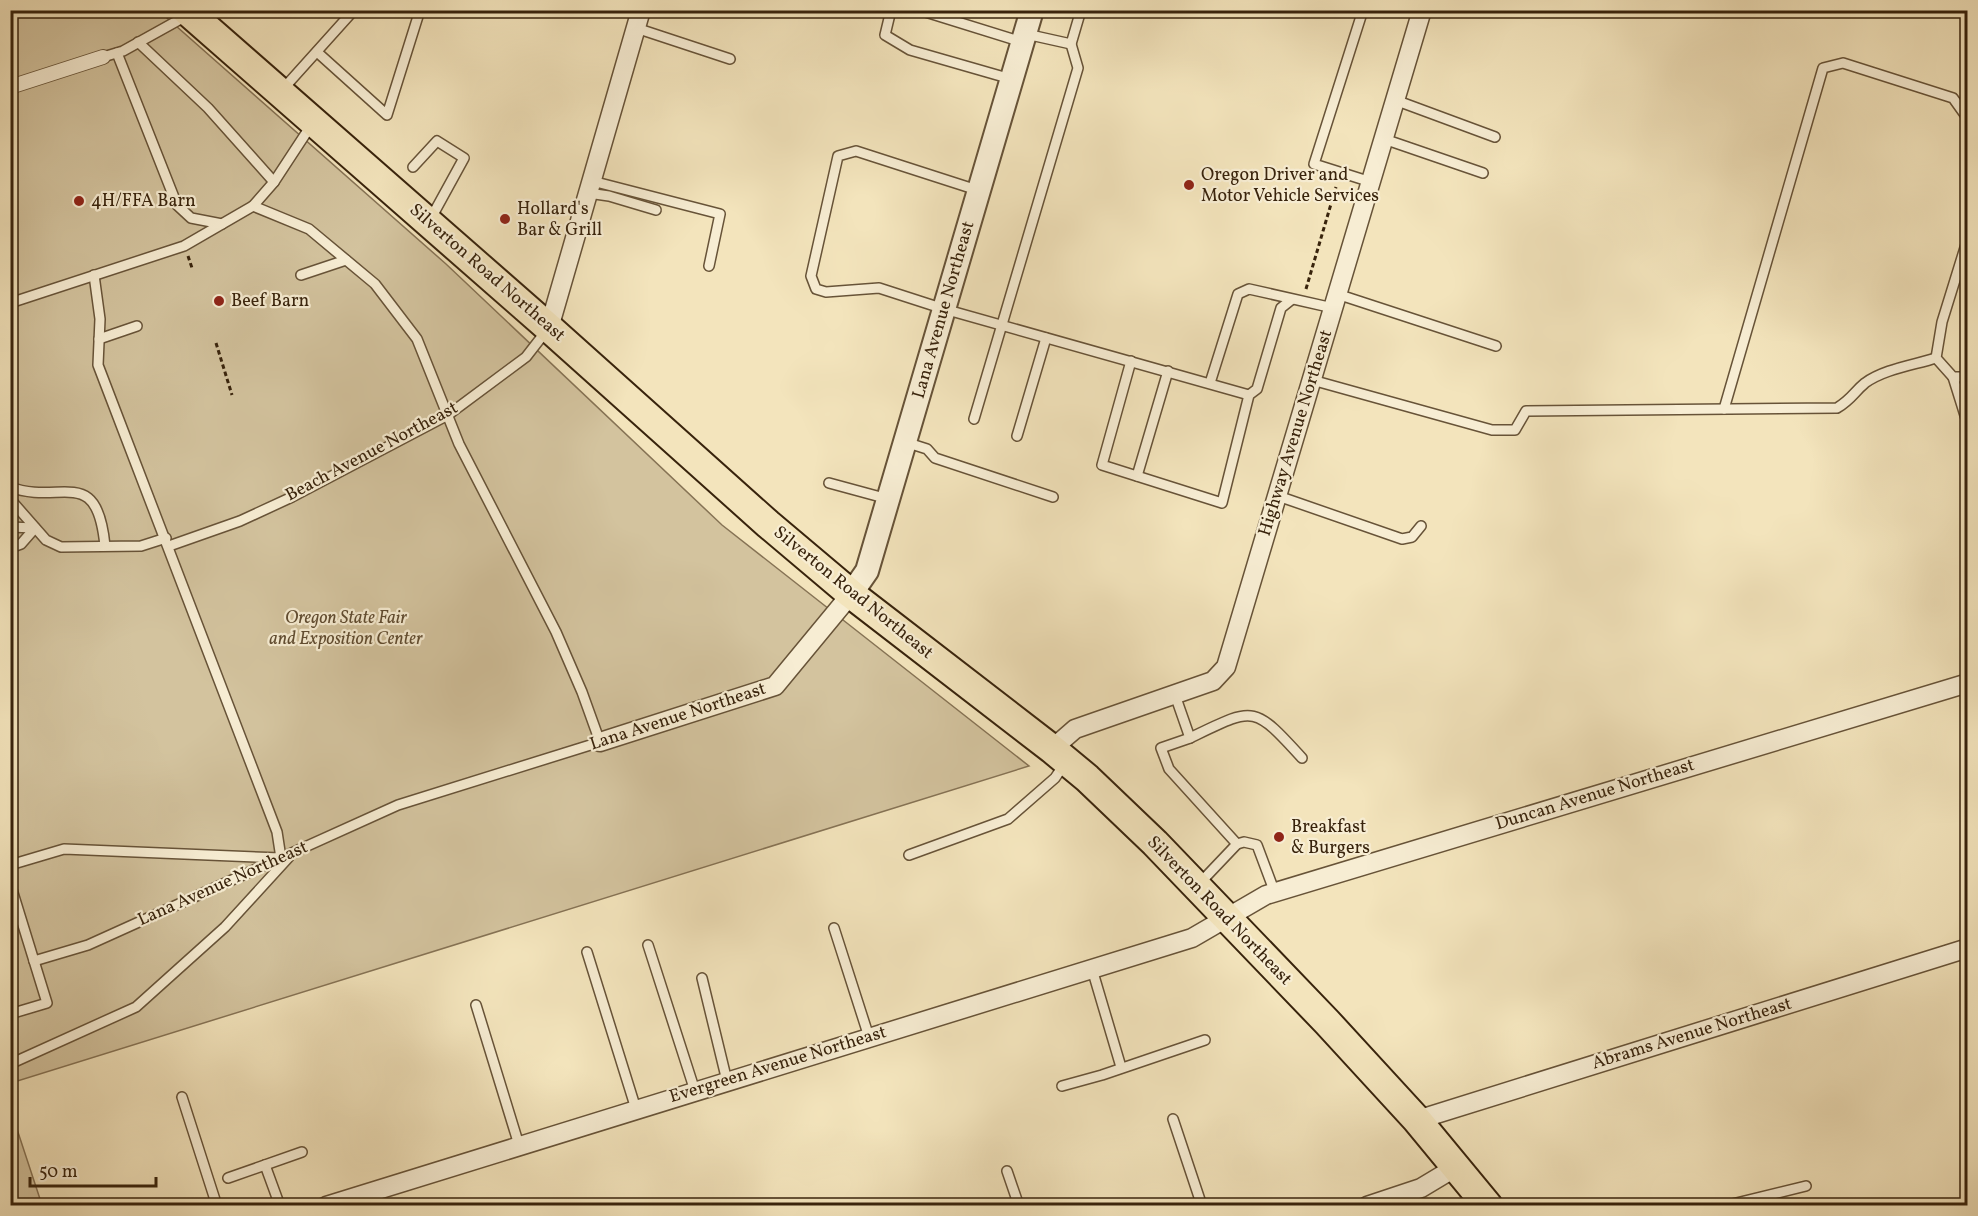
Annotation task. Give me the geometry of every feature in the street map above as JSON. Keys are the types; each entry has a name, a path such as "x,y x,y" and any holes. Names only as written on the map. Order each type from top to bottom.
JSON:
{"main road":[{"name":"Silverton Road Northeast","path":"188,12 281,91 768,524 852,594 1060,755 1155,843 1227,918 1417,1120 1488,1206"}],"street":[{"name":"Lana Avenue Northeast","path":"600,742 776,686 852,594 867,571 1032,10"},
{"name":"Highway Avenue Northeast","path":"1060,755 1075,729 1213,681 1226,667 1422,10"},
{"name":"Beach Avenue Northeast","path":"549,328 639,19"},
{"path":"10,87 103,57"},
{"name":"Duncan Avenue Northeast","path":"1227,918 1275,893 1968,683"},
{"name":"Evergreen Avenue Northeast","path":"326,1206 1192,938 1227,918"},
{"name":"Abrams Avenue Northeast","path":"1417,1120 1968,948"},
{"path":"1367,1206 1420,1188 1456,1167"}],"lane":[{"path":"281,91 354,10"},
{"path":"317,52 387,115 420,10"},
{"path":"891,10 885,35 910,50 1012,79"},
{"path":"919,10 1024,38 1071,44"},
{"path":"974,419 1077,68 1071,44 1081,10"},
{"path":"1363,10 1314,164 1371,182"},
{"path":"103,57 117,53 138,42 188,12"},
{"path":"639,19 730,59"},
{"path":"138,42 208,108 274,182"},
{"path":"117,53 177,205 191,218 222,224"},
{"path":"1724,409 1823,68 1843,63 1953,98 1968,119"},
{"path":"1395,100 1495,137"},
{"path":"10,303 184,246 253,206 274,182 314,122"},
{"path":"1384,139 1483,173"},
{"path":"413,167 437,141 464,158 429,222"},
{"path":"979,190 856,151 838,156 811,276 816,289 826,292 879,288 944,309 1249,395"},
{"path":"590,187 609,196 656,210"},
{"path":"590,187 720,214 710,266"},
{"path":"253,206 309,230 346,260 375,284 417,339 459,444 556,632 582,692 600,742"},
{"path":"1936,358 1942,322 1968,238"},
{"path":"301,275 346,260"},
{"path":"10,865 64,849 281,858 277,831 98,365 100,319 94,275"},
{"path":"1210,383 1238,294 1249,289 1291,300 1335,301 1496,346"},
{"path":"1131,361 1102,465 1222,504 1249,395 1257,389 1281,308 1291,300"},
{"path":"99,339 137,326"},
{"name":"Beach Avenue Northeast","path":"10,499 46,540 61,547 141,546 167,542 240,520 292,497 448,415 526,357 549,328"},
{"path":"1017,436 1046,338"},
{"path":"1312,380 1492,430 1515,430 1526,411 1837,408 1852,400 1864,384 1886,373 1936,358"},
{"path":"1936,358 1953,377 1968,425"},
{"path":"1137,476 1168,371"},
{"path":"1953,377 1968,377"},
{"path":"905,442 927,449 935,458 1053,497"},
{"path":"829,483 888,499"},
{"path":"10,487 33,493 69,490 82,495 98,510 105,546"},
{"path":"1278,496 1402,539 1412,537 1421,526"},
{"path":"10,527 35,528"},
{"path":"10,548 21,544 35,528"},
{"path":"1175,695 1190,738"},
{"path":"1238,844 1170,769 1161,748 1242,715 1255,716 1270,723 1302,758"},
{"name":"Lana Avenue Northeast","path":"34,961 88,945 398,805 600,742"},
{"path":"909,855 1008,819 1055,778 1060,755"},
{"path":"1197,887 1238,844 1244,842 1257,844 1275,893"},
{"path":"10,1064 136,1007 225,927 293,853"},
{"path":"10,883 47,1003 10,1014"},
{"path":"834,928 869,1037"},
{"path":"648,945 695,1091"},
{"path":"588,952 636,1109"},
{"path":"1092,969 1121,1067"},
{"path":"702,978 727,1081"},
{"path":"476,1005 519,1145"},
{"path":"1062,1086 1205,1040"},
{"path":"182,1098 217,1206"},
{"path":"1173,1119 1202,1206"},
{"path":"228,1179 302,1152"},
{"path":"265,1165 280,1206"},
{"path":"1007,1171 1019,1206"},
{"path":"1724,1206 1806,1186"}],"path":[{"path":"1306,289 1336,187"},
{"path":"216,343 232,395"}],"green space":[{"name":"Oregon State Fair and Exposition Center","path":"11,11 159,11 446,264 722,525 1029,766 11,1083"},
{"path":"11,1111 42,1205 11,1205"}],"place":[{"name":"Oregon Driver and Motor Vehicle Services","path":"1189,185"},
{"name":"4H/FFA Barn","path":"79,201"},
{"name":"Hollard's Bar & Grill","path":"505,219"},
{"name":"Beef Barn","path":"219,301"},
{"name":"Breakfast & Burgers","path":"1279,837"}]}
